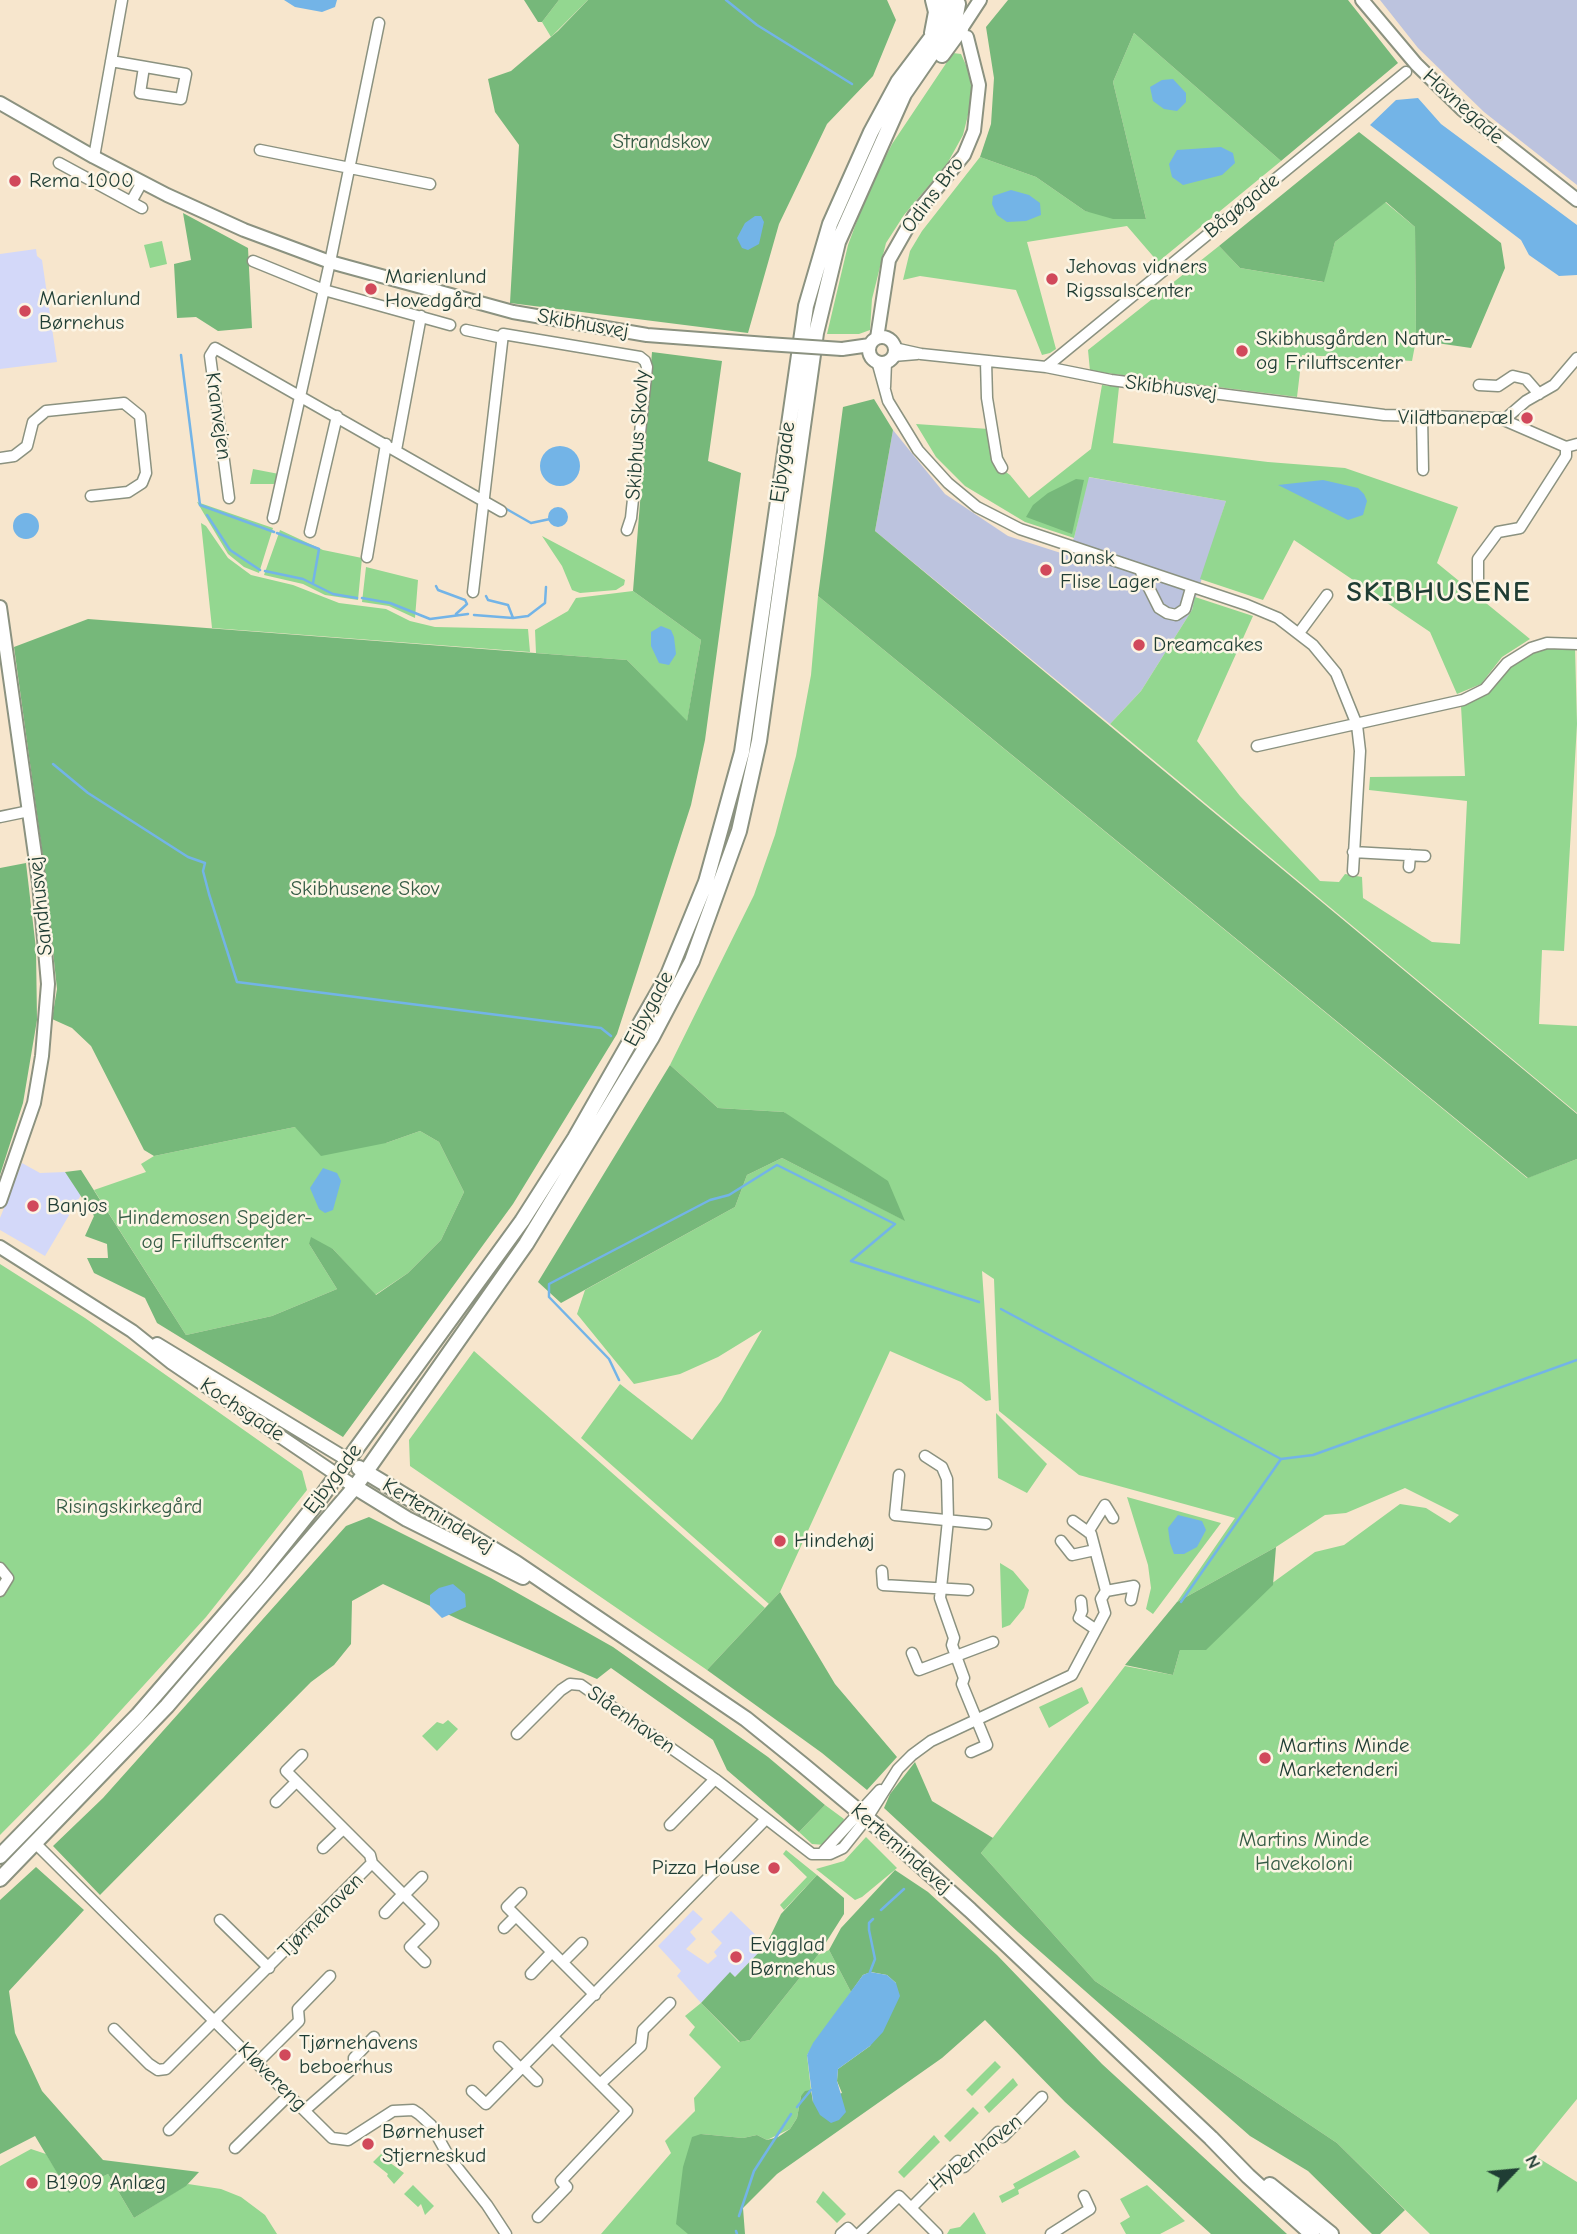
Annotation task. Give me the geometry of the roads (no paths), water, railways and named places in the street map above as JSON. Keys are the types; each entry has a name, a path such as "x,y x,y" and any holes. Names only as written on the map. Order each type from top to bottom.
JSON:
{"main road":[{"path":"932,35 936,12 933,0"},
{"name":"Ejbygade","path":"0,1856 138,1715 255,1580 348,1461 522,1222 633,1040 690,926 722,830 742,752 806,306 830,224 853,169 898,82 932,35 958,14"},
{"name":"Ejbygade","path":"0,1879 175,1697 355,1487 518,1255 565,1182 652,1037 692,961 739,831 759,741 816,333 838,242 904,94 958,14"},
{"name":"Kertemindevej","path":"348,1461 516,1563 746,1719 863,1814 1312,2234"},
{"name":"Kertemindevej","path":"355,1487 407,1519 562,1596"},
{"path":"36,1844 35,1832 65,1799 73,1782"},
{"path":"21,1836 36,1844"},
{"name":"Kertemindevej","path":"1211,2138 1331,2234"}],"street":[{"path":"94,158 122,0"},
{"name":"Ejbygade","path":"958,14 980,0"},
{"name":"Havnegade","path":"1362,0 1416,64 1463,110 1577,200"},
{"name":"Odins Bro","path":"882,350 880,310 889,260 900,236 964,155 974,131 979,85 958,14"},
{"path":"272,518 324,290 379,23"},
{"path":"111,61 186,74 181,99 140,93 144,67"},
{"name":"Bågøgade","path":"1046,367 1406,72"},
{"name":"Skibhusvej","path":"0,103 94,158 243,230 330,262 513,312 647,335 882,350 1046,367 1152,386 1384,415 1505,419 1572,446"},
{"path":"260,149 430,184"},
{"path":"59,163 142,208"},
{"path":"131,202 142,182"},
{"path":"253,261 324,290 450,325"},
{"path":"367,557 421,316"},
{"name":"Skibhus Skovly","path":"466,330 502,338 503,334 640,357 645,361 647,367 633,504 627,530"},
{"path":"473,592 502,338"},
{"name":"Kranvejen","path":"229,498 211,356 215,348 501,511"},
{"path":"882,350 884,391 900,424 918,450 948,484 977,506 1020,529 1278,618 1299,633 1336,673 1357,725 1360,751 1353,871"},
{"path":"1505,419 1554,385 1577,358"},
{"path":"986,361 986,398 1002,468"},
{"path":"1479,386 1498,386 1513,376 1526,379 1539,394"},
{"path":"0,458 14,456 27,446 33,422 46,411 124,403 140,416 146,473 142,483 128,492 91,496"},
{"path":"310,532 337,416"},
{"path":"1422,416 1423,470"},
{"path":"1478,580 1478,559 1498,532 1520,528 1572,446"},
{"path":"1140,572 1159,608 1167,613 1176,615 1185,609 1191,587"},
{"path":"1299,633 1327,595"},
{"name":"Sandhusvej","path":"0,607 47,955 46,1021 34,1103 0,1201"},
{"path":"1257,746 1463,700 1485,689 1507,663 1531,648 1547,643 1577,644"},
{"path":"0,817 29,811"},
{"path":"1353,852 1425,856"},
{"path":"1409,867 1410,855"},
{"name":"Kochsgade","path":"0,1247 132,1331 178,1354 348,1461"},
{"name":"Kochsgade","path":"132,1331 172,1363 355,1487"},
{"path":"926,1456 942,1467 947,1479 948,1520 940,1587 956,1657 987,1745 971,1752"},
{"path":"899,1475 895,1515 986,1524"},
{"path":"1088,1532 1105,1505 1113,1518"},
{"path":"1073,1521 1088,1532 1106,1591 1134,1586 1130,1600"},
{"path":"1061,1541 1072,1555 1095,1550"},
{"path":"0,1568 8,1578 0,1591"},
{"path":"882,1571 883,1585 968,1590"},
{"name":"Slåenhaven","path":"517,1734 561,1690 570,1684 581,1685 715,1779 812,1854 830,1854 843,1848 863,1814 921,1748 1072,1675 1087,1651 1087,1641 1105,1613 1101,1599 1106,1591"},
{"path":"1081,1601 1079,1618 1095,1629"},
{"path":"912,1653 919,1670 993,1642"},
{"path":"276,1802 296,1782 286,1771 302,1755"},
{"path":"670,1825 715,1779"},
{"name":"Tjørnehaven","path":"296,1782 370,1855 372,1863 433,1924 410,1947 425,1962"},
{"path":"472,2091 486,2104 766,1819"},
{"path":"323,1848 343,1829"},
{"name":"Kløvereng","path":"36,1844 332,2138 338,2140 357,2136 393,2111 413,2110 419,2113 431,2124 449,2158 487,2205 506,2234"},
{"name":"Tjørnehaven","path":"114,2029 158,2070 174,2063 372,1863"},
{"name":"Tjørnehaven","path":"385,1913 422,1877"},
{"path":"521,1894 507,1907 595,1995"},
{"path":"504,1928 516,1916"},
{"name":"Tjørnehaven","path":"220,1920 269,1968"},
{"path":"563,1962 582,1943"},
{"path":"531,1974 552,1952"},
{"path":"257,2063 299,2021 298,2009 330,1976"},
{"path":"600,2084 640,2046 643,2030 670,2003"},
{"path":"305,2110 354,2067 354,2058 374,2037"},
{"path":"538,2217 567,2188 562,2181 627,2110 553,2037"},
{"path":"499,2047 537,2081"},
{"path":"169,2130 246,2052"},
{"path":"235,2148 289,2095"},
{"name":"Hybenhaven","path":"911,2208 958,2161 964,2167 998,2133 1003,2137 1042,2097"},
{"name":"Hybenhaven","path":"859,2234 899,2196 937,2234"},
{"path":"1051,2234 1090,2209 1084,2196"},
{"path":"841,2234 848,2228 854,2234"}],"water":[{"path":"284,0 337,0 335,7 322,12 295,7"},
{"path":"1173,79 1186,93 1186,102 1177,111 1164,109 1153,101 1150,87 1162,80"},
{"path":"1418,98 1441,124 1577,225 1577,275 1559,276 1529,255 1521,240 1370,125 1396,100"},
{"path":"1221,147 1233,153 1235,163 1222,175 1183,185 1172,177 1169,164 1177,150"},
{"path":"1011,190 1029,195 1040,203 1041,215 1026,221 1007,222 997,215 992,204 993,196"},
{"path":"755,216 761,216 764,222 759,244 748,250 742,248 737,238 745,223"},
{"path":"560,446 574,452 580,466 574,480 560,486 546,480 540,466 546,452"},
{"path":"1323,480 1358,488 1367,501 1363,515 1348,520 1278,485"},
{"path":"558,507 565,510 568,517 565,524 558,527 551,524 548,517 551,510"},
{"path":"26,513 35,517 39,526 35,535 26,539 17,535 13,526 17,517"},
{"path":"661,626 671,630 674,637 676,654 669,665 659,663 651,646 651,632"},
{"path":"323,1168 337,1173 341,1181 333,1210 325,1213 319,1209 310,1188"},
{"path":"1178,1515 1202,1521 1206,1530 1197,1547 1184,1554 1174,1554 1170,1543 1168,1528"},
{"path":"453,1584 465,1594 466,1607 442,1618 430,1606 430,1595 439,1588"},
{"path":"870,1972 887,1975 896,1983 900,1996 883,2032 870,2046 838,2069 837,2081 846,2112 839,2120 831,2123 820,2115 813,2102 807,2055 863,1975"}],"waterway":[{"path":"726,0 757,25 852,84"},
{"path":"181,355 200,505 274,532"},
{"path":"503,507 531,523 550,519"},
{"path":"207,515 230,550 260,570"},
{"path":"277,533 319,549 313,583"},
{"path":"265,571 303,579 333,594 357,598"},
{"path":"436,586 438,590 465,600 467,604 456,614"},
{"path":"474,615 513,618 528,616 545,603 546,587"},
{"path":"486,596 488,600 508,605 513,618"},
{"path":"362,598 390,603 430,619 468,614"},
{"path":"53,764 88,793 188,857 205,863 203,871 209,894 237,982 601,1028 611,1036"},
{"path":"619,1380 609,1359 549,1297 549,1284 710,1200 729,1195 777,1165 895,1224 851,1261 979,1302"},
{"path":"1001,1309 1281,1459 1313,1455 1577,1360"},
{"path":"1181,1602 1281,1459"},
{"path":"881,1910 904,1889"},
{"path":"870,1972 875,1959 869,1930 869,1923 873,1919"},
{"path":"797,2107 811,2090"},
{"path":"739,2216 754,2171 791,2114"}],"place":[{"name":"Rema 1000","path":"15,181"},
{"name":"Jehovas vidners Rigssalscenter","path":"1052,279"},
{"name":"Marienlund Hovedgård","path":"371,289"},
{"name":"Marienlund Børnehus","path":"25,311"},
{"name":"Skibhusgården Natur- og Friluftscenter","path":"1242,351"},
{"name":"Vildtbanepæl","path":"1527,418"},
{"name":"Dansk Flise Lager","path":"1046,570"},
{"name":"Dreamcakes","path":"1139,645"},
{"name":"Banjos","path":"33,1206"},
{"name":"Hindehøj","path":"780,1541"},
{"name":"Martins Minde Marketenderi","path":"1265,1758"},
{"name":"Pizza House","path":"774,1868"},
{"name":"Evigglad Børnehus","path":"736,1957"},
{"name":"Tjørnehavens beboerhus","path":"285,2055"},
{"name":"Børnehuset Stjerneskud","path":"368,2144"},
{"name":"B1909 Anlæg","path":"32,2183"}],"district":[{"name":"SKIBHUSENE","path":"1439,593"}],"park label":[{"name":"Strandskov","path":"661,142"},
{"name":"Skibhusene Skov","path":"365,889"},
{"name":"Hindemosen Spejder- og Friluftscenter","path":"215,1230"},
{"name":"Risingskirkegård","path":"129,1507"},
{"name":"Martins Minde Havekoloni","path":"1304,1852"}]}
